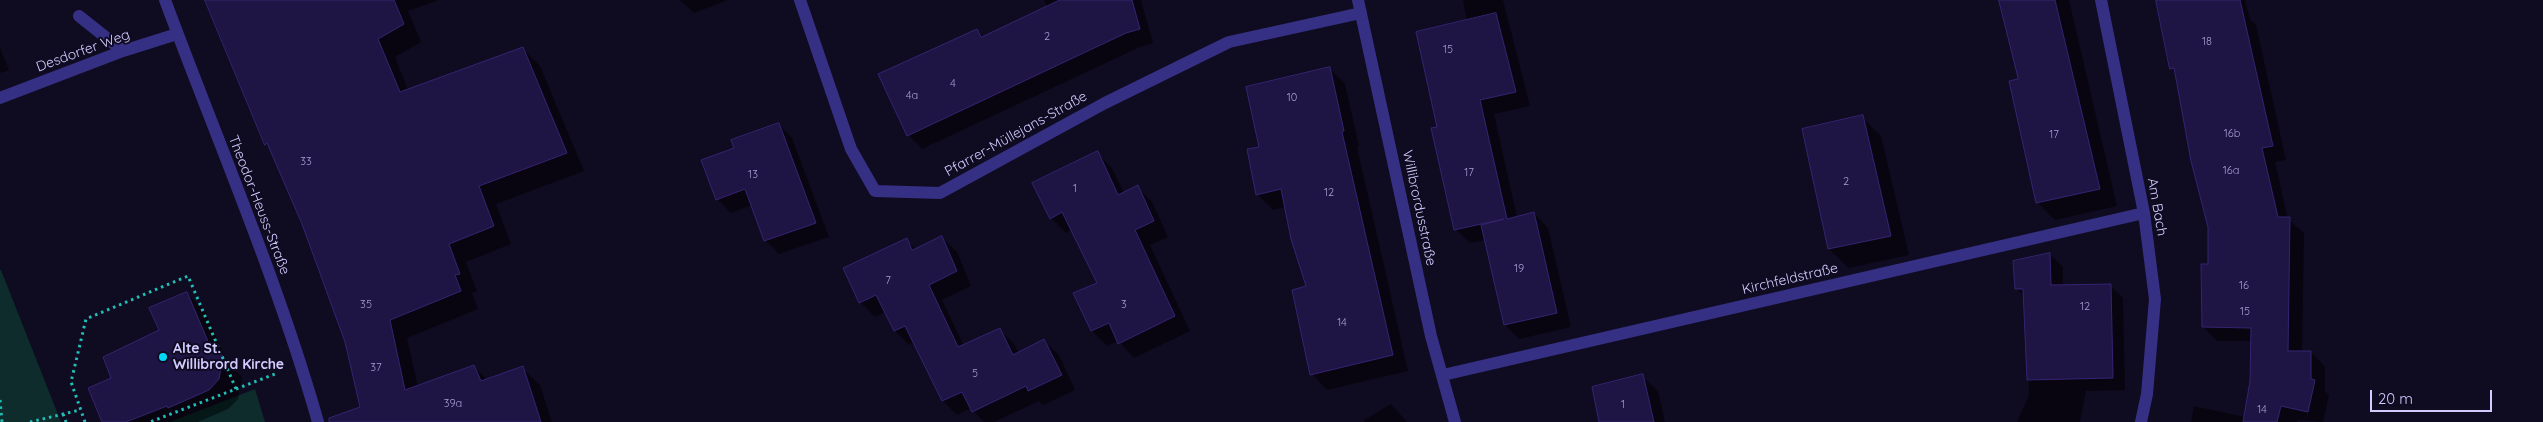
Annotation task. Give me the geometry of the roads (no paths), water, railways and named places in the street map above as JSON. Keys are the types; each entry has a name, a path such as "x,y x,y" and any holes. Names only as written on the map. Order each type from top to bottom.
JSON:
{"street":[{"name":"Theodor-Heuss-Straße","path":"165,0 301,363 318,422"},
{"name":"Pfarrer-Müllejans-Straße","path":"800,0 851,149 875,191 940,194 1104,103 1229,42 1361,13"},
{"name":"Willibrordusstraße","path":"1358,0 1431,336 1456,422"},
{"name":"Am Bach","path":"2100,0 2144,213 2155,299 2147,394 2142,422"},
{"path":"79,16 123,52"},
{"name":"Desdorfer Weg","path":"0,98 177,34"},
{"name":"Kirchfeldstraße","path":"1443,375 2144,213"}],"place":[{"name":"Alte St. Willibrord Kirche","path":"163,357"}]}
